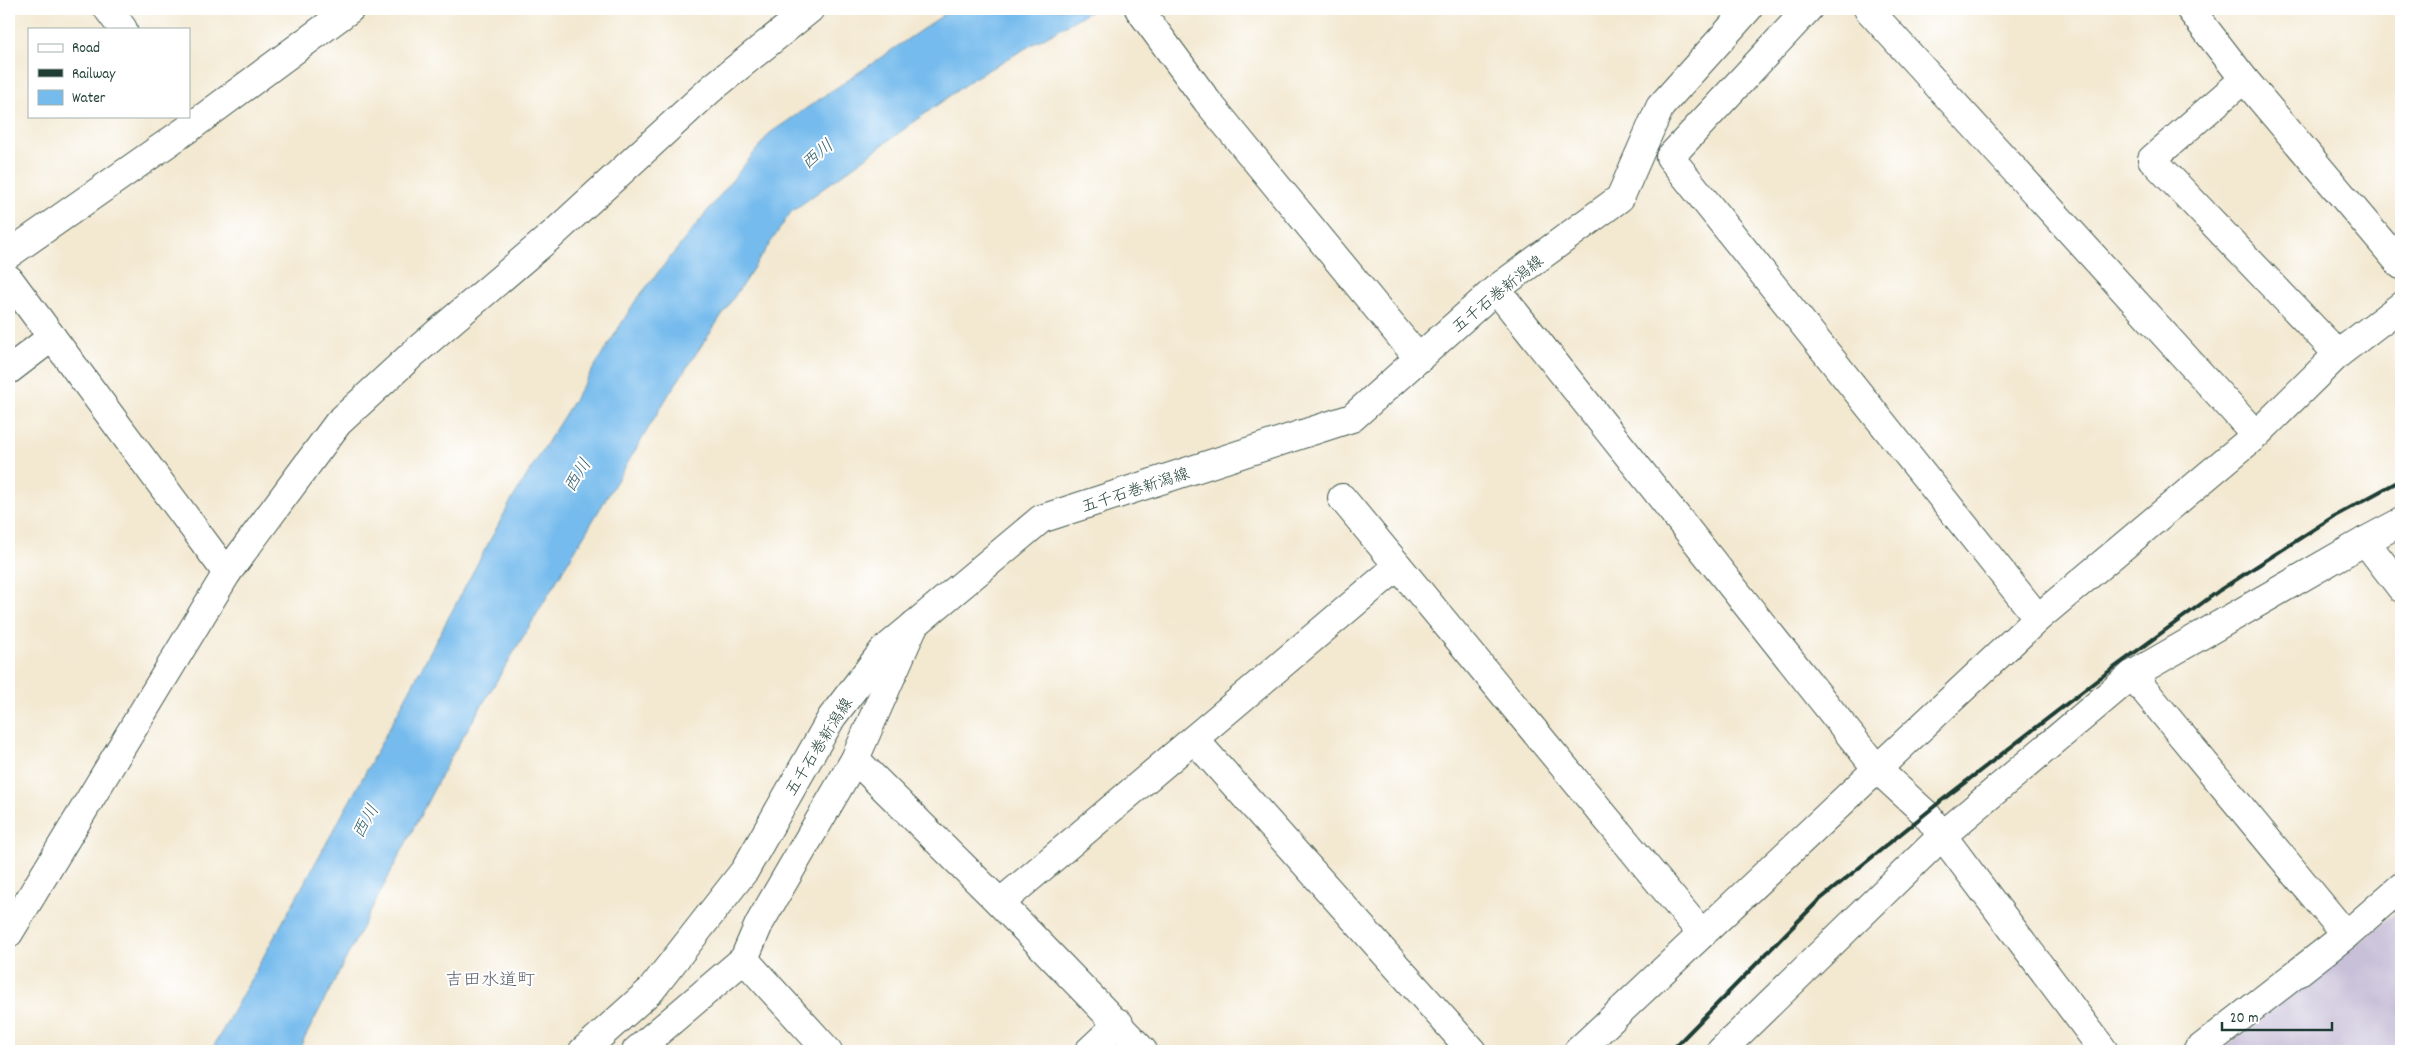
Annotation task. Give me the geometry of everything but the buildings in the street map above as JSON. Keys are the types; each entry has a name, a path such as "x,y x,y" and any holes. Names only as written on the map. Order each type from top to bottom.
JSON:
{"street":[{"path":"108,9 122,28"},
{"path":"9,254 188,121 350,9"},
{"path":"9,932 228,573 338,424 415,352 552,236 711,89 810,9"},
{"path":"1139,9 1207,101 1419,359"},
{"name":"五千石巻新潟線","path":"583,1051 650,990 745,870 832,717 883,651 1041,519 1352,418 1496,289 1620,198 1660,107 1748,9"},
{"path":"1808,9 1670,157 2038,618"},
{"path":"1868,9 2256,435"},
{"path":"2191,9 2244,79 2401,265"},
{"path":"2244,79 2152,159 2338,354"},
{"path":"9,280 228,573"},
{"path":"1496,289 1877,768 1926,814 1943,835 2104,1051"},
{"path":"1578,1051 2038,618 2256,435 2338,354 2401,306"},
{"path":"9,370 52,337"},
{"path":"1342,498 1702,934"},
{"path":"1721,1051 1943,835 2132,675 2401,522"},
{"path":"2365,541 2401,588"},
{"path":"1000,903 1398,566"},
{"path":"636,1051 744,959 759,924 855,759 914,625"},
{"path":"2132,675 2346,935"},
{"path":"1194,738 1472,1051"},
{"path":"855,759 1119,1023 1143,1051"},
{"path":"2197,1051 2346,935 2401,887"},
{"path":"744,959 828,1051"},
{"path":"1089,1051 1119,1023"}],"shaded area":[{"path":"2401,909 2401,1051 2220,1051"}],"water":[{"name":"西川","path":"952,9 1094,9 974,78 791,212 669,394 449,760 298,1051 211,1051 357,788 511,501 636,300 770,133"}],"railway":[{"path":"1671,1051 1817,902 1941,801 2100,678 2220,590 2333,517 2401,480"}],"district":[{"name":"吉田水道町","path":"490,979"}]}
